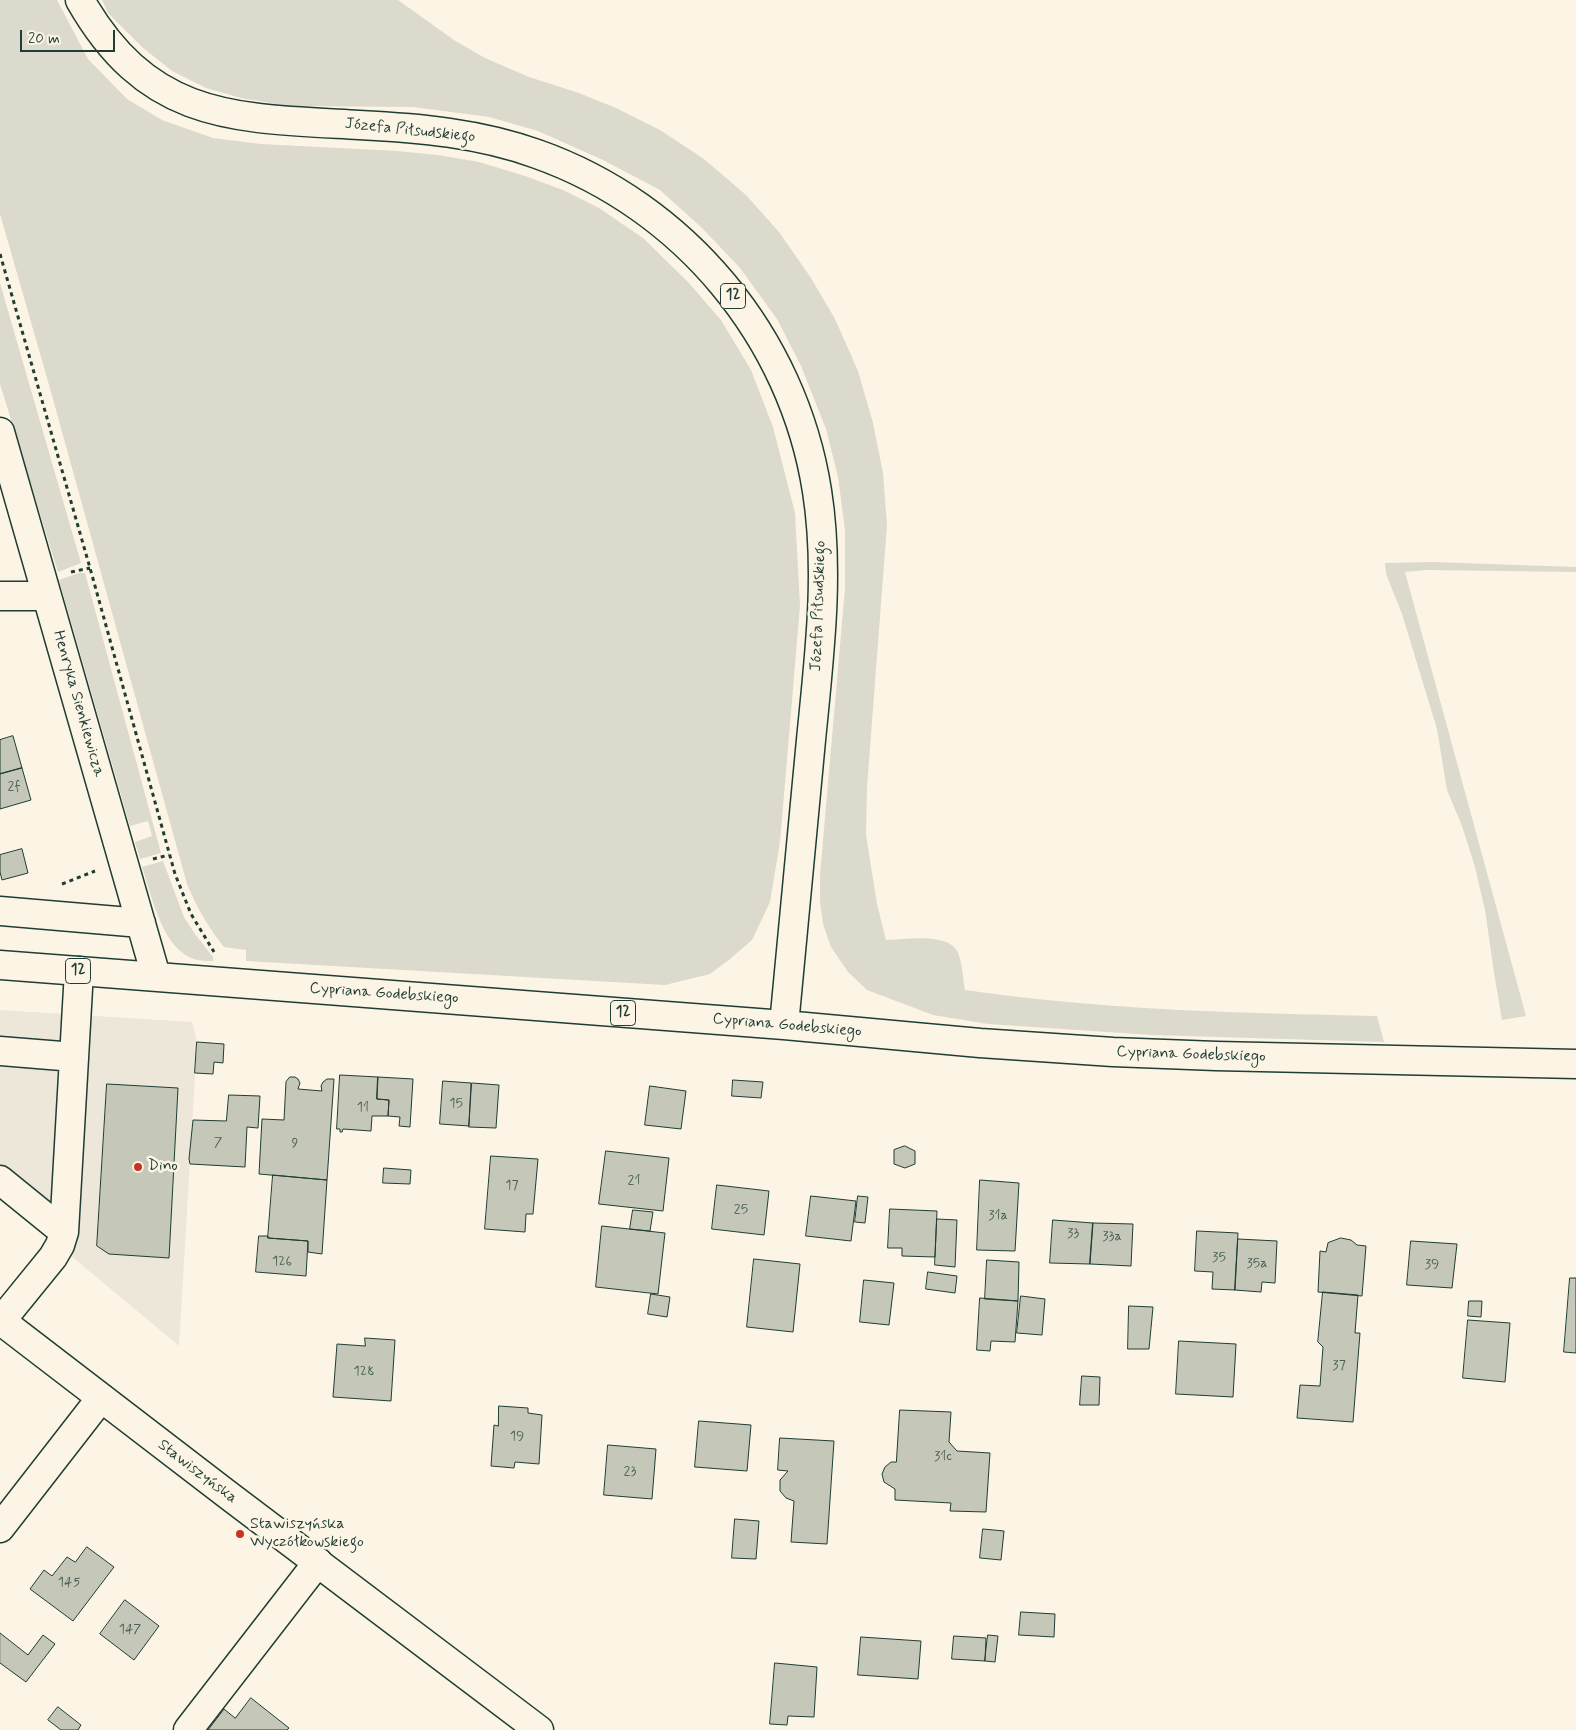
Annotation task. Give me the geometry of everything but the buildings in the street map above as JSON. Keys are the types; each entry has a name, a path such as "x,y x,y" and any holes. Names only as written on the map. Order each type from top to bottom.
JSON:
{"main road":[{"name":"Józefa Piłsudskiego","path":"80,0 112,48 132,68 157,87 182,100 209,110 271,120 404,127 451,132 490,140 535,153 578,170 618,192 655,217 690,247 749,318 772,356 793,400 808,446 817,492 822,541 823,598 818,669 784,1025"},
{"name":"Henryka Sienkiewicza","path":"0,432 156,976"},
{"path":"0,596 47,596"},
{"path":"0,911 140,923"},
{"name":"Cypriana Godebskiego","path":"0,965 1113,1052 1576,1064"},
{"path":"1,1320 53,1257 60,1245 64,1232 79,971"},
{"path":"0,1051 74,1057"},
{"path":"0,1180 64,1232"},
{"name":"Stawiszyńska","path":"1,1320 100,1398 539,1730"},
{"path":"0,1528 100,1398"},
{"path":"188,1730 318,1562"}],"path":[{"path":"0,254 175,874 190,914 217,956"},
{"path":"58,886 100,869"}],"shaded area":[{"path":"0,0 57,0 88,59 127,99 162,120 213,138 261,144 438,155 479,162 563,190 599,208 643,238 688,282 721,320 751,370 773,427 795,513 800,606 780,842 770,902 752,940 710,974 665,985 246,961 246,950 224,947 218,940 203,917 187,884 0,214"},
{"path":"102,0 398,0 454,40 485,58 529,77 579,93 616,108 660,130 704,159 746,195 779,232 811,278 835,319 858,371 873,423 883,473 887,525 867,787 866,835 877,904 886,940 932,939 949,943 955,948 959,956 965,990 1016,997 1119,1006 1223,1012 1377,1016 1384,1042 1152,1035 988,1024 933,1015 867,990 848,972 831,947 823,924 820,902 820,875 845,588 845,530 838,477 826,429 801,366 777,319 740,268 702,228 660,190 603,160 538,131 489,117 413,107 288,106 241,98 206,88 172,71 142,47 108,13"},
{"path":"0,283 81,563 58,572 0,384"},
{"path":"1432,562 1576,567 1576,572 1427,570 1405,572 1526,1016 1502,1020 1485,910 1475,867 1462,826 1447,790 1437,729 1402,614 1386,574 1385,563"},
{"path":"79,573 85,573 161,853 140,859 135,842 152,836 148,821 130,826 59,580"},
{"path":"163,861 184,917 213,957 213,961 198,960 186,955 176,947 161,922 142,867"},
{"path":"0,1010 192,1022 197,1042 179,1346 0,1197"}],"place":[{"name":"Dino","path":"138,1167"},
{"name":"Stawiszyńska Wyczółkowskiego","path":"240,1534"}]}
